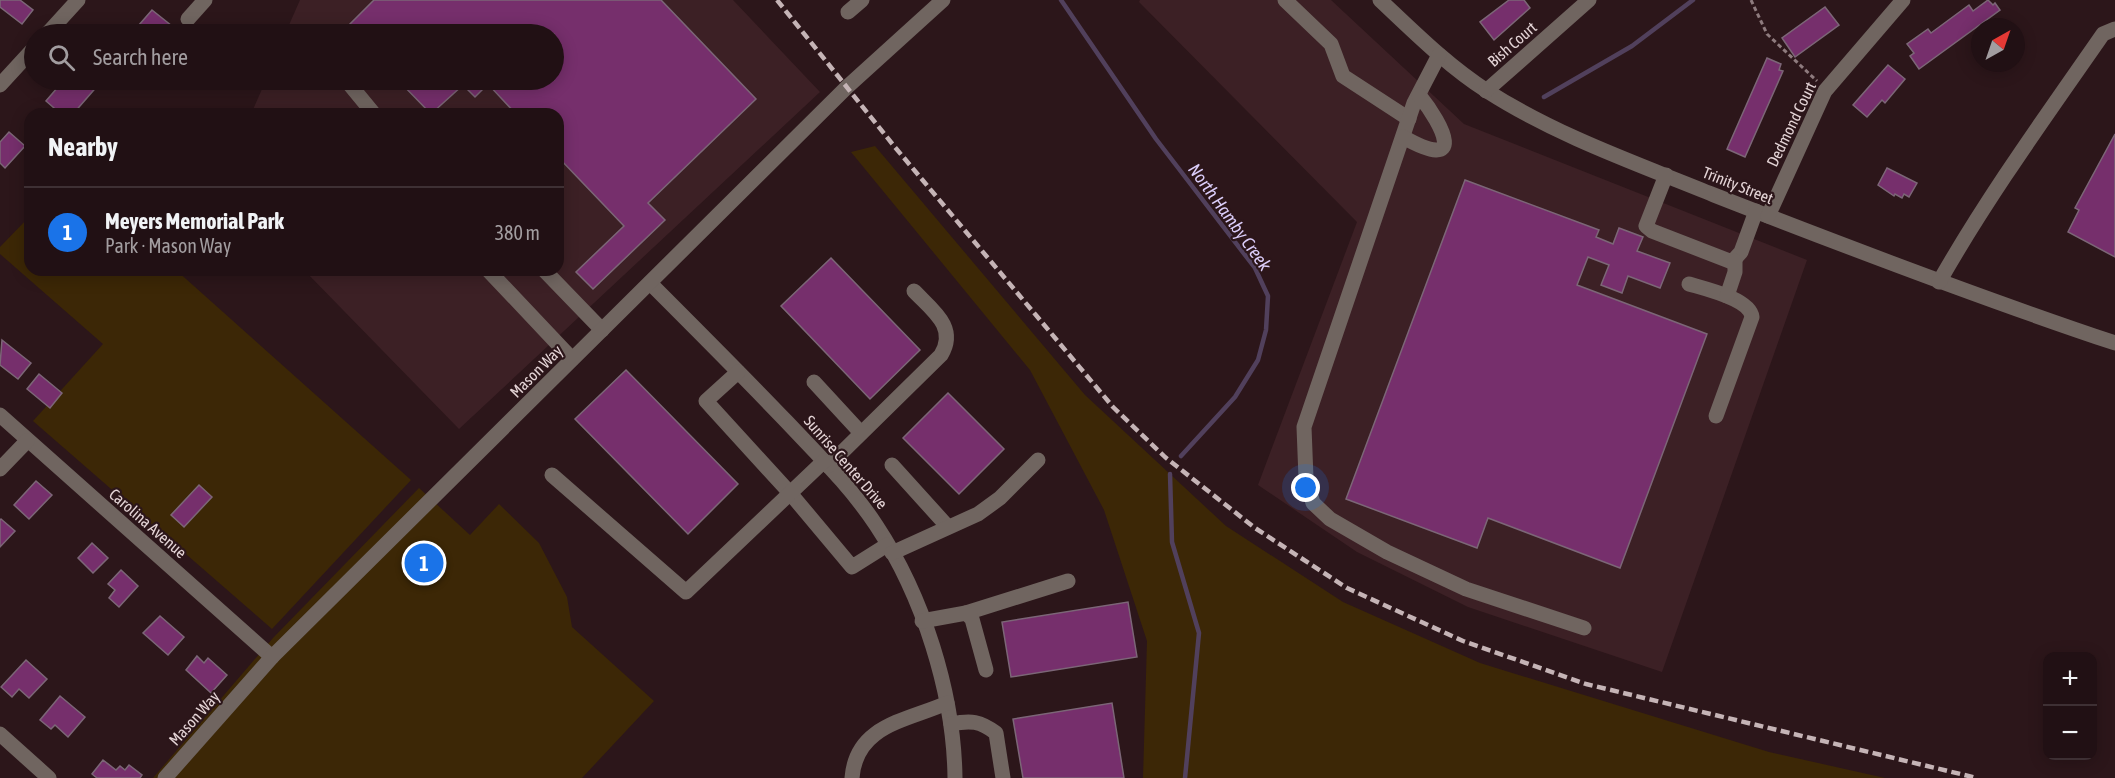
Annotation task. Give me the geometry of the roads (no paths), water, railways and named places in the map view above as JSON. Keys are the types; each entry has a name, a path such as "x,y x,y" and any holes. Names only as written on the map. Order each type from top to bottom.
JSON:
{"street":[{"path":"56,24 78,0"},
{"path":"188,19 205,0"},
{"path":"848,12 862,0"},
{"name":"Mason Way","path":"165,778 273,657 847,87 943,0"},
{"path":"1285,0 1331,44 1343,76 1409,119"},
{"name":"Trinity Street","path":"1380,0 1439,55 1486,91 1548,126 1762,214 1940,282 2115,343"},
{"name":"Bish Court","path":"1486,91 1589,0"},
{"name":"Dedmond Court","path":"1727,296 1735,272 1735,261 1827,88 1903,0"},
{"path":"1940,282 1975,218 2103,34 2115,29"},
{"path":"1439,55 1409,119 1304,427 1306,478 1314,503 1330,519 1387,552 1466,589 1584,628"},
{"path":"0,85 24,59"},
{"path":"354,90 369,108"},
{"path":"1403,137 1427,150 1436,152 1442,148 1446,140 1443,129 1419,94"},
{"path":"1666,175 1646,226 1735,261"},
{"path":"495,276 572,359"},
{"path":"550,276 602,330"},
{"name":"Sunrise Center Drive","path":"650,283 826,463 876,525 906,579 941,674 951,724 955,778"},
{"path":"1689,284 1727,296 1749,307 1752,317 1716,416"},
{"path":"552,475 686,592 790,493 861,433 941,355 947,345 944,322 914,291"},
{"path":"738,372 706,401 790,493 852,567 890,549 978,514 1000,498 1038,460"},
{"path":"814,382 861,433"},
{"name":"Carolina Avenue","path":"0,415 273,657"},
{"path":"0,469 27,441"},
{"path":"892,465 948,527"},
{"path":"922,621 966,613 1068,581"},
{"path":"966,613 972,619 986,670"},
{"path":"852,778 853,760 861,745 870,737 892,725 947,704"},
{"path":"951,724 970,720 982,723 996,733 1003,778"},
{"path":"0,734 49,778"}],"waterway":[{"name":"North Hamby Creek","path":"1061,0 1156,139 1255,268 1268,296 1266,330 1258,360 1235,397 1181,456"},
{"path":"1544,97 1632,46 1693,0"},
{"name":"North Hamby Creek","path":"1170,474 1172,542 1199,633 1185,778"}],"railway":[{"path":"777,0 894,146 1113,407 1165,457 1255,528 1347,588 1463,641 1586,684 1977,778"}],"place":[{"name":"Meyers Memorial Park","path":"424,563"}]}
